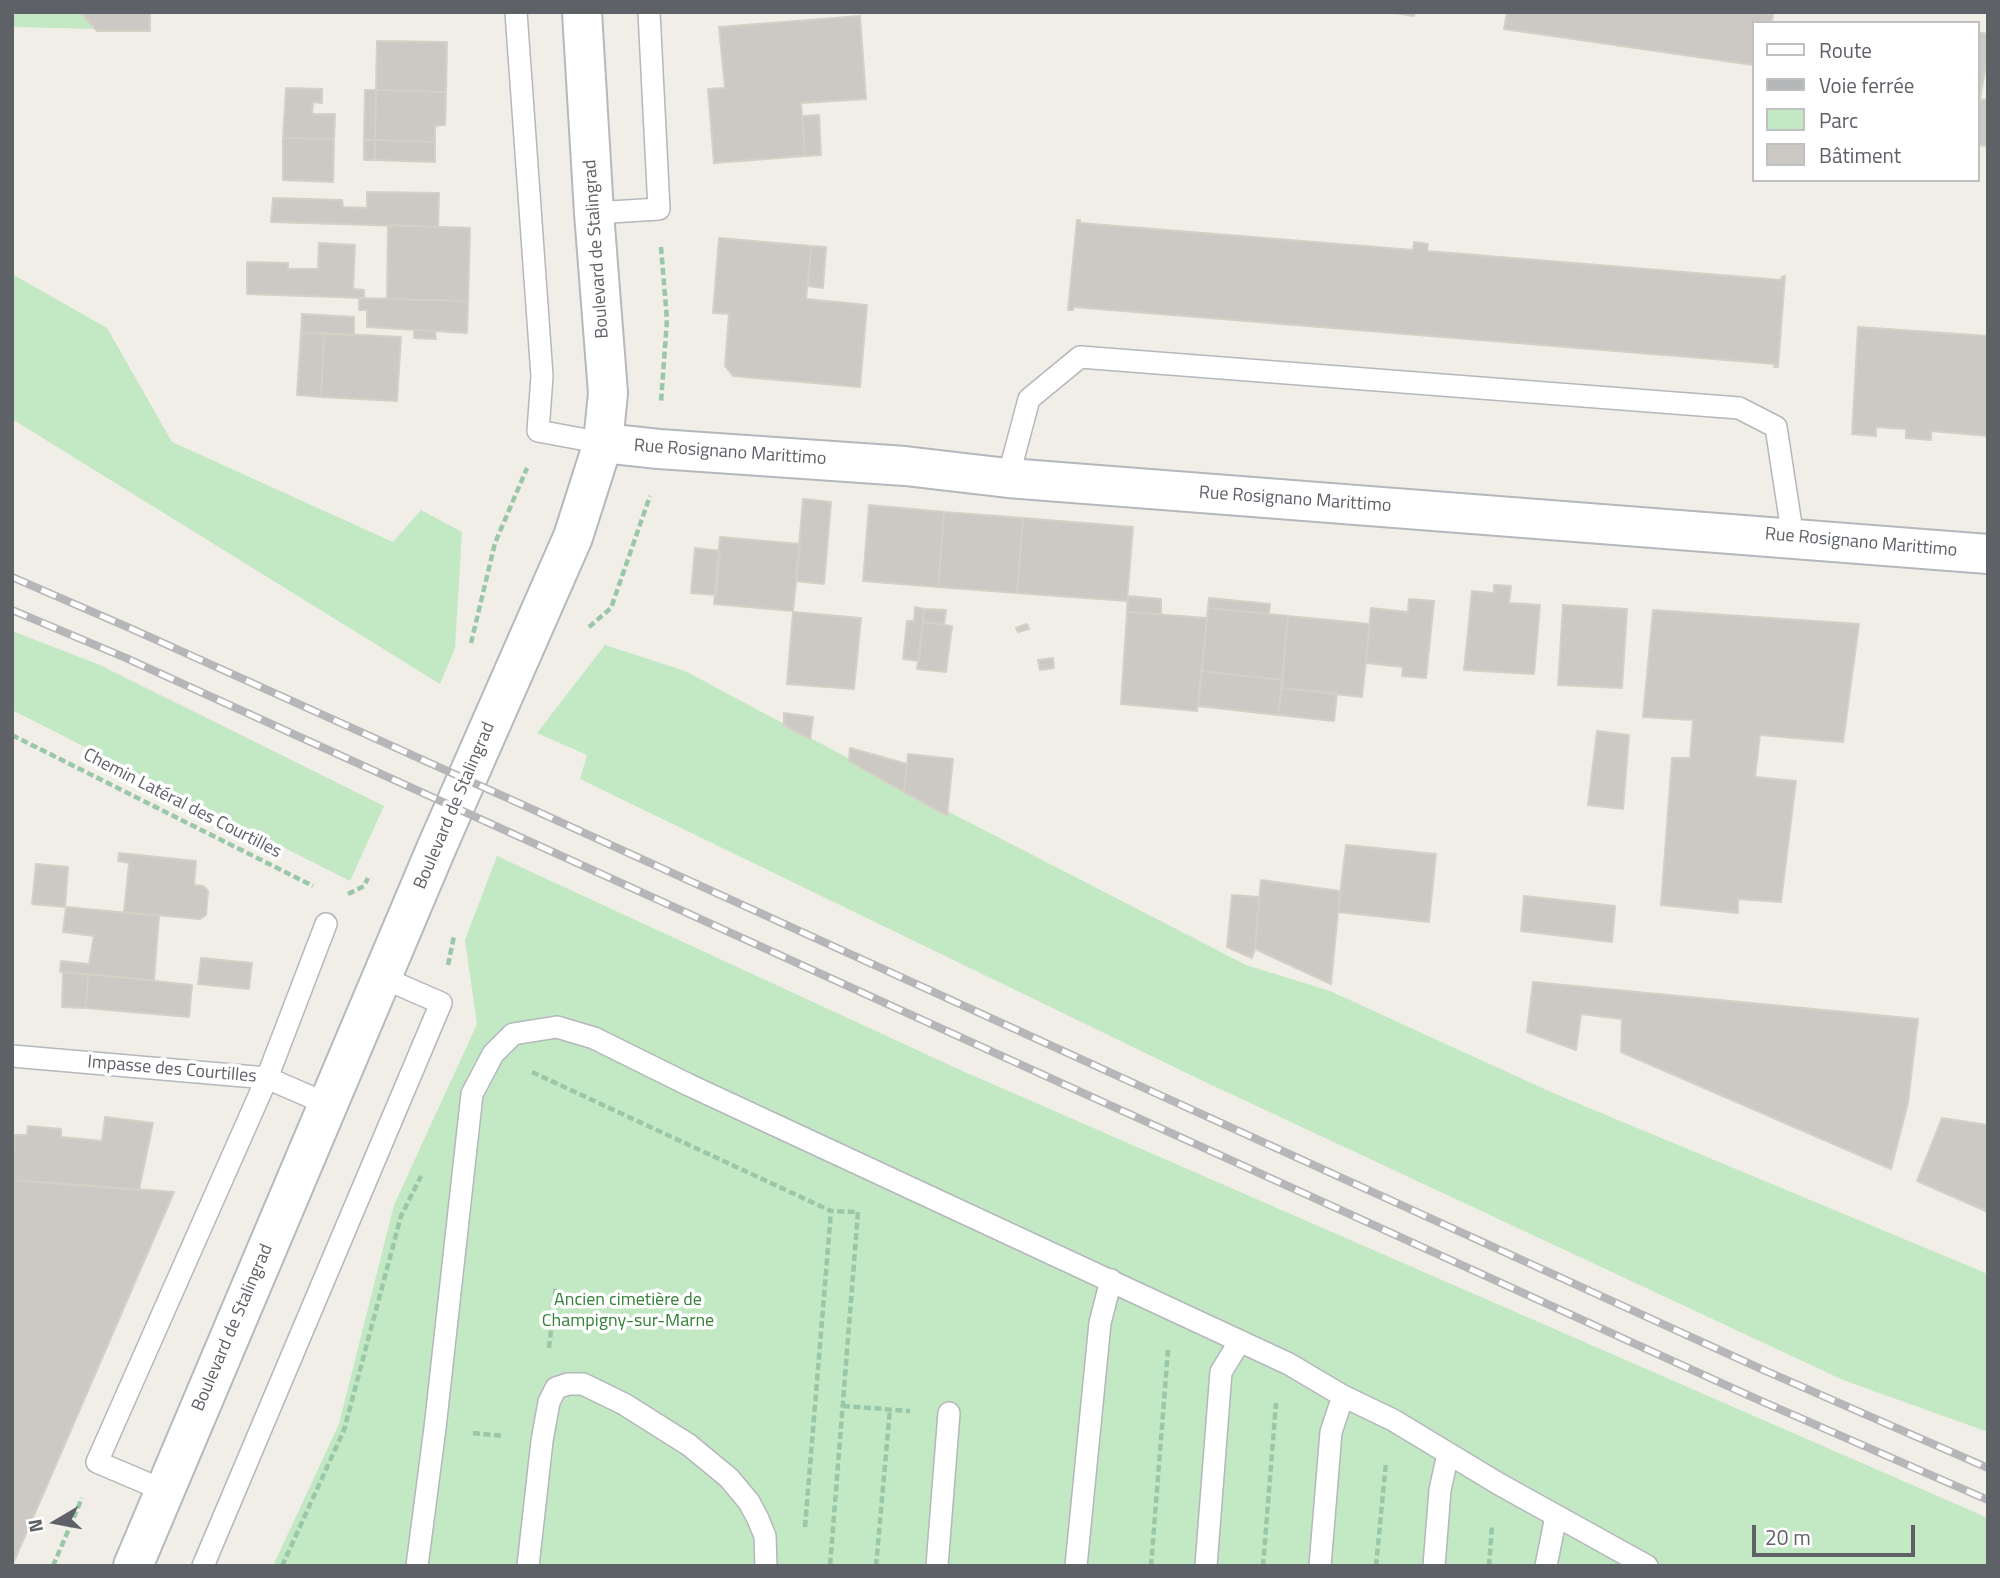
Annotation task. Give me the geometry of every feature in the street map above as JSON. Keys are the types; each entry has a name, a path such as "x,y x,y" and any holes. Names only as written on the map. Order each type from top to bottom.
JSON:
{"main road":[{"name":"Boulevard de Stalingrad","path":"133,1566 381,977 573,537 603,443 608,393 582,12"},
{"name":"Rue Rosignano Marittimo","path":"603,443 905,466 1008,478 1988,554"}],"lane":[{"path":"516,12 542,376 538,431 603,443"},
{"path":"594,213 659,209 649,12"},
{"path":"1008,478 1029,399 1080,357 1739,408 1776,428 1793,538"},
{"path":"165,1491 97,1462 267,1078 326,924"},
{"path":"203,1566 441,1003 381,977"},
{"path":"417,1566 472,1094 493,1054 513,1034 557,1027 594,1038 738,1108 1289,1364 1343,1396 1393,1420 1647,1566"},
{"name":"Impasse des Courtilles","path":"12,1056 267,1078 327,1104"},
{"path":"1076,1566 1100,1323 1111,1280"},
{"path":"1206,1566 1221,1372 1240,1341"},
{"path":"528,1566 549,1402 556,1388 568,1384 583,1384 624,1404 689,1445 729,1478 750,1502 758,1519 765,1536 766,1566"},
{"path":"1320,1566 1331,1432 1343,1396"},
{"path":"937,1566 949,1413"},
{"path":"1434,1566 1440,1490 1448,1454"},
{"path":"1546,1566 1556,1516"}],"path":[{"path":"659,209 667,320 661,407"},
{"path":"470,648 495,543 530,461 538,431"},
{"path":"620,584 651,493"},
{"name":"Chemin Latéral des Courtilles","path":"12,735 338,899"},
{"path":"326,924 338,899 364,886 372,869"},
{"path":"493,1054 831,1210 858,1212 830,1566"},
{"path":"282,1566 344,1430 401,1216 424,1169"},
{"path":"804,1540 831,1210"},
{"path":"556,1286 548,1361 556,1388"},
{"path":"1151,1566 1173,1311"},
{"path":"1263,1566 1278,1391 1289,1364"},
{"path":"843,1406 949,1413"},
{"path":"876,1566 890,1409"},
{"path":"1376,1566 1382,1483 1393,1420"},
{"path":"435,1428 542,1441"},
{"path":"53,1566 97,1462"}],"green space":[{"path":"12,12 83,12 99,29 12,27"},
{"path":"12,274 107,328 172,442 393,542 421,510 462,532 455,648 440,684 12,419"},
{"path":"12,631 100,665 384,806 350,881 12,710"},
{"path":"605,645 685,671 951,813 1246,965 1330,991 1553,1093 1988,1274 1988,1432 1843,1380 1201,1080 580,779 587,755 537,733"},
{"name":"Ancien cimetière de Champigny-sur-Marne","path":"497,856 958,1069 1988,1518 1988,1566 273,1566 339,1424 394,1205 477,1024 465,940"}],"building":[{"path":"80,12 150,12 150,31 97,31"},
{"path":"1389,12 1415,12 1414,16"},
{"path":"1507,12 1752,12 1773,15 1772,21 1752,21 1752,65 1504,29"},
{"path":"860,16 866,99 801,103 805,156 714,163 708,89 725,88 719,27"},
{"path":"1979,32 1988,34 1988,54 1980,99"},
{"path":"377,41 447,42 446,92 376,90"},
{"path":"286,88 322,89 322,103 313,102 312,114 335,114 334,139 283,138"},
{"path":"365,90 376,90 375,140 364,140"},
{"path":"376,90 446,92 445,125 435,126 435,142 375,140"},
{"path":"1979,99 1988,100 1988,146 1979,145"},
{"path":"819,115 821,155 805,156 802,116"},
{"path":"283,138 334,139 333,182 283,180"},
{"path":"364,140 375,140 375,160 364,160"},
{"path":"375,140 435,142 435,162 375,160"},
{"path":"367,192 439,193 438,227 271,222 273,198 342,200 343,207 367,208"},
{"path":"1077,220 1080,220 1080,223 1413,250 1414,242 1428,244 1427,251 1781,280 1785,276 1778,367 1774,367 1775,364 1074,307 1073,310 1068,310"},
{"path":"388,225 470,228 468,301 387,299"},
{"path":"719,238 811,246 806,299 867,305 860,387 733,376 725,366 729,314 713,313"},
{"path":"319,243 355,245 353,289 364,290 364,298 247,294 247,262 288,263 288,269 318,269"},
{"path":"811,246 826,247 823,288 808,286"},
{"path":"359,298 468,301 467,333 367,327 367,310 359,310"},
{"path":"302,314 354,317 354,335 301,333"},
{"path":"1858,327 1988,336 1988,436 1931,431 1931,440 1906,438 1906,429 1876,427 1876,436 1852,434"},
{"path":"414,330 435,331 436,339 414,338"},
{"path":"301,333 324,333 321,397 297,395"},
{"path":"324,333 401,337 397,401 321,397"},
{"path":"803,499 831,502 824,584 796,581"},
{"path":"869,505 944,512 938,587 863,581"},
{"path":"944,512 1023,518 1017,593 938,587"},
{"path":"1023,518 1133,527 1127,601 1017,593"},
{"path":"720,537 800,544 793,611 714,604"},
{"path":"695,548 720,551 716,595 691,593"},
{"path":"1494,585 1511,586 1509,603 1540,605 1534,674 1464,670 1472,591 1494,593"},
{"path":"1128,596 1161,599 1161,614 1127,612"},
{"path":"1209,598 1270,604 1269,614 1208,608"},
{"path":"1409,599 1434,601 1426,678 1402,676 1403,667 1366,663 1371,608 1408,612"},
{"path":"1563,605 1627,609 1622,688 1558,685"},
{"path":"915,607 924,609 919,661 903,659 907,621 914,621"},
{"path":"1208,608 1288,616 1282,680 1202,671"},
{"path":"924,609 946,610 944,625 923,622"},
{"path":"1653,610 1859,624 1843,742 1760,735 1755,777 1796,781 1781,902 1738,899 1738,913 1661,905 1672,758 1690,758 1693,720 1643,717"},
{"path":"793,612 861,618 854,689 787,684"},
{"path":"1127,612 1207,618 1197,711 1121,704"},
{"path":"1288,616 1370,624 1362,697 1282,688"},
{"path":"923,622 952,626 946,672 917,669"},
{"path":"1027,624 1029,629 1018,632 1016,628"},
{"path":"1053,658 1054,668 1040,670 1038,660"},
{"path":"1202,671 1282,680 1278,715 1198,706"},
{"path":"1282,688 1337,693 1334,721 1278,715"},
{"path":"784,713 813,717 810,739 784,725"},
{"path":"1597,731 1629,735 1623,809 1588,805"},
{"path":"850,748 907,764 904,792 849,761"},
{"path":"908,754 953,759 947,816 904,792"},
{"path":"1346,845 1436,854 1429,922 1338,912"},
{"path":"119,853 196,861 194,885 203,886 208,891 206,915 200,919 124,912 129,863 118,861"},
{"path":"36,864 68,867 65,907 32,904"},
{"path":"1261,880 1340,891 1331,984 1255,949"},
{"path":"1232,895 1259,897 1252,958 1227,947"},
{"path":"1524,896 1615,906 1612,942 1521,931"},
{"path":"66,907 159,916 154,980 60,972 61,961 89,964 94,936 63,932"},
{"path":"201,958 252,963 249,989 198,984"},
{"path":"63,972 88,974 86,1008 62,1007"},
{"path":"88,974 192,985 189,1017 86,1008"},
{"path":"1533,982 1918,1019 1908,1103 1891,1169 1621,1052 1622,1019 1581,1014 1576,1050 1527,1032"},
{"path":"105,1117 153,1123 139,1190 12,1180 15,1135 27,1135 28,1126 61,1129 61,1137 102,1141"},
{"path":"1942,1118 1988,1125 1988,1212 1917,1181"},
{"path":"12,1180 174,1192 12,1566"}],"railway":[{"path":"12,577 523,805 1759,1368 1988,1468"},
{"path":"12,610 126,658 1752,1397 1988,1500"}]}
